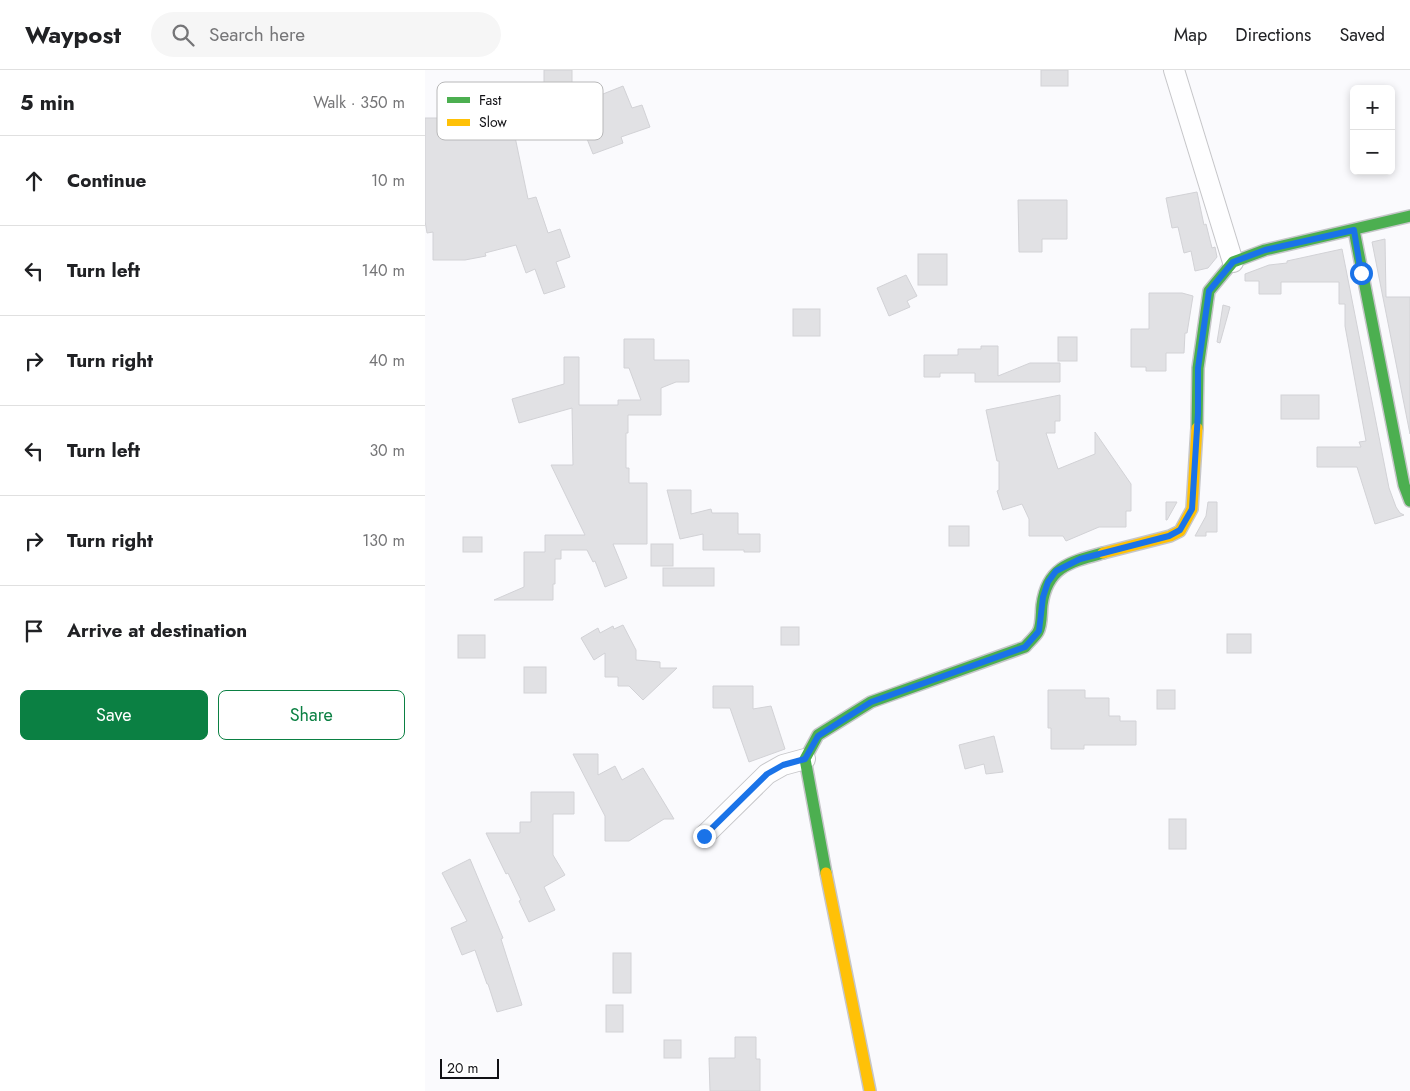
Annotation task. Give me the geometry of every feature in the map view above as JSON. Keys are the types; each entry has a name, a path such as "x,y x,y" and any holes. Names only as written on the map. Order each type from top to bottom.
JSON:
{"street":[{"path":"1174,70 1233,262"},
{"path":"870,1091 805,759 818,736 871,702 1025,647 1039,631 1043,597 1048,582 1056,571 1080,559 1169,536 1180,530 1192,509 1198,413 1198,368 1209,291 1233,262 1265,250 1410,216"},
{"path":"1354,230 1404,485 1410,501"},
{"path":"704,836 767,774 783,765 805,759"}],"building":[{"path":"544,70 572,70 572,82 544,82"},
{"path":"1041,70 1068,70 1068,86 1041,86"},
{"path":"623,86 632,108 642,105 650,127 621,137 623,143 593,154 587,140 603,140 603,94"},
{"path":"425,118 437,118 437,140 516,140 528,199 536,197 548,233 560,229 570,257 556,262 565,287 544,294 535,269 526,273 516,245 485,253 486,256 465,260 433,260 433,232 427,233 425,221"},
{"path":"1197,192 1204,225 1206,224 1212,248 1215,247 1217,257 1208,268 1195,271 1191,251 1184,253 1178,227 1172,228 1166,198"},
{"path":"1018,200 1067,200 1067,239 1042,239 1042,252 1019,252"},
{"path":"1385,239 1386,297 1410,297 1410,434 1372,242"},
{"path":"1342,249 1389,488 1396,507 1404,515 1375,524 1357,467 1317,467 1317,447 1361,447 1359,442 1366,441 1345,326 1345,304 1339,304 1339,282 1281,282 1281,294 1259,294 1259,281 1245,281 1245,274 1269,265 1287,263 1287,261"},
{"path":"918,254 947,254 947,285 918,285"},
{"path":"906,275 917,296 907,301 910,307 889,316 877,288"},
{"path":"1149,293 1182,293 1193,296 1187,333 1185,333 1184,353 1166,353 1166,371 1146,371 1146,367 1131,367 1131,329 1149,329"},
{"path":"1223,305 1230,307 1220,343 1217,342"},
{"path":"793,309 820,309 820,336 793,336"},
{"path":"1058,337 1077,337 1077,361 1058,361"},
{"path":"624,339 654,339 654,360 689,360 689,382 676,382 661,388 661,415 628,415 626,468 629,468 629,483 647,483 647,544 613,544 627,578 605,587 595,561 593,562 587,550 561,550 561,559 555,559 553,600 494,600 524,587 524,552 545,552 545,535 585,535 551,465 573,465 572,408 519,423 512,399 564,384 564,357 579,357 579,405 618,405 618,400 641,400 629,368 624,368"},
{"path":"981,346 998,346 998,376 1030,363 1060,363 1060,382 975,382 975,373 940,373 940,377 924,377 924,355 958,355 958,349 981,349"},
{"path":"1060,395 1060,421 1055,421 1055,433 1046,433 1058,469 1095,454 1095,432 1131,484 1131,511 1126,511 1126,527 1099,527 1066,541 1063,536 1029,536 1029,519 1022,504 1003,510 997,491 999,490 999,461 997,461 986,410"},
{"path":"1281,395 1319,395 1319,419 1281,419"},
{"path":"667,490 691,490 691,514 711,509 712,513 738,513 738,534 760,534 760,552 703,550 703,534 680,539"},
{"path":"1166,502 1177,502 1167,520 1166,520"},
{"path":"1208,502 1217,502 1217,532 1206,532 1206,536 1195,536 1206,516"},
{"path":"949,526 969,526 969,546 949,546"},
{"path":"463,537 482,537 482,552 463,552"},
{"path":"651,544 673,544 673,566 651,566"},
{"path":"663,568 714,568 714,586 663,586"},
{"path":"623,625 636,650 636,660 660,662 660,668 677,668 643,700 629,686 618,686 618,677 605,677 605,653 594,660 581,638 598,628 600,633 613,626 614,629"},
{"path":"781,627 799,627 799,645 781,645"},
{"path":"1227,634 1251,634 1251,653 1227,653"},
{"path":"458,635 485,635 485,658 458,658"},
{"path":"524,667 546,667 546,693 524,693"},
{"path":"713,686 753,686 753,709 771,706 785,749 749,762 730,708 713,708"},
{"path":"1048,690 1085,690 1085,698 1109,698 1109,716 1120,716 1120,721 1136,721 1136,745 1084,745 1084,749 1051,749 1051,728 1048,728"},
{"path":"1157,690 1175,690 1175,709 1157,709"},
{"path":"994,736 1003,772 986,774 984,764 965,769 959,745"},
{"path":"573,754 598,754 598,775 615,766 622,780 643,768 674,819 664,819 629,841 605,841 605,816"},
{"path":"531,792 574,792 574,814 553,814 553,855 565,875 544,887 555,910 529,922 508,873 506,874 486,833 520,833 520,822 531,822"},
{"path":"1169,819 1186,819 1186,849 1169,849"},
{"path":"470,859 503,938 501,939 522,1005 497,1012 475,950 462,955 451,928 467,921 442,873"},
{"path":"613,953 631,953 631,993 613,993"},
{"path":"606,1005 623,1005 623,1032 606,1032"},
{"path":"735,1037 756,1037 756,1059 760,1059 760,1091 710,1091 709,1058 735,1058"},
{"path":"664,1040 681,1040 681,1058 664,1058"}],"traffic: fast":[{"path":"1197,428 1198,368 1209,291 1233,262 1265,250 1410,216"},
{"path":"1354,230 1404,485 1410,501"},
{"path":"826,873 805,759 818,735 871,702 1025,647 1038,632 1045,592 1055,574 1071,563 1103,553"}],"traffic: slow":[{"path":"1103,553 1170,536 1180,531 1192,509 1197,428"},
{"path":"826,873 870,1091"}],"route":[{"path":"704,836 767,774 783,765 805,759 818,736 871,702 1025,647 1039,631 1043,597 1048,582 1056,571 1080,559 1169,536 1180,530 1192,509 1198,413 1198,368 1209,291 1233,262 1265,250 1354,230 1361,273"}]}
